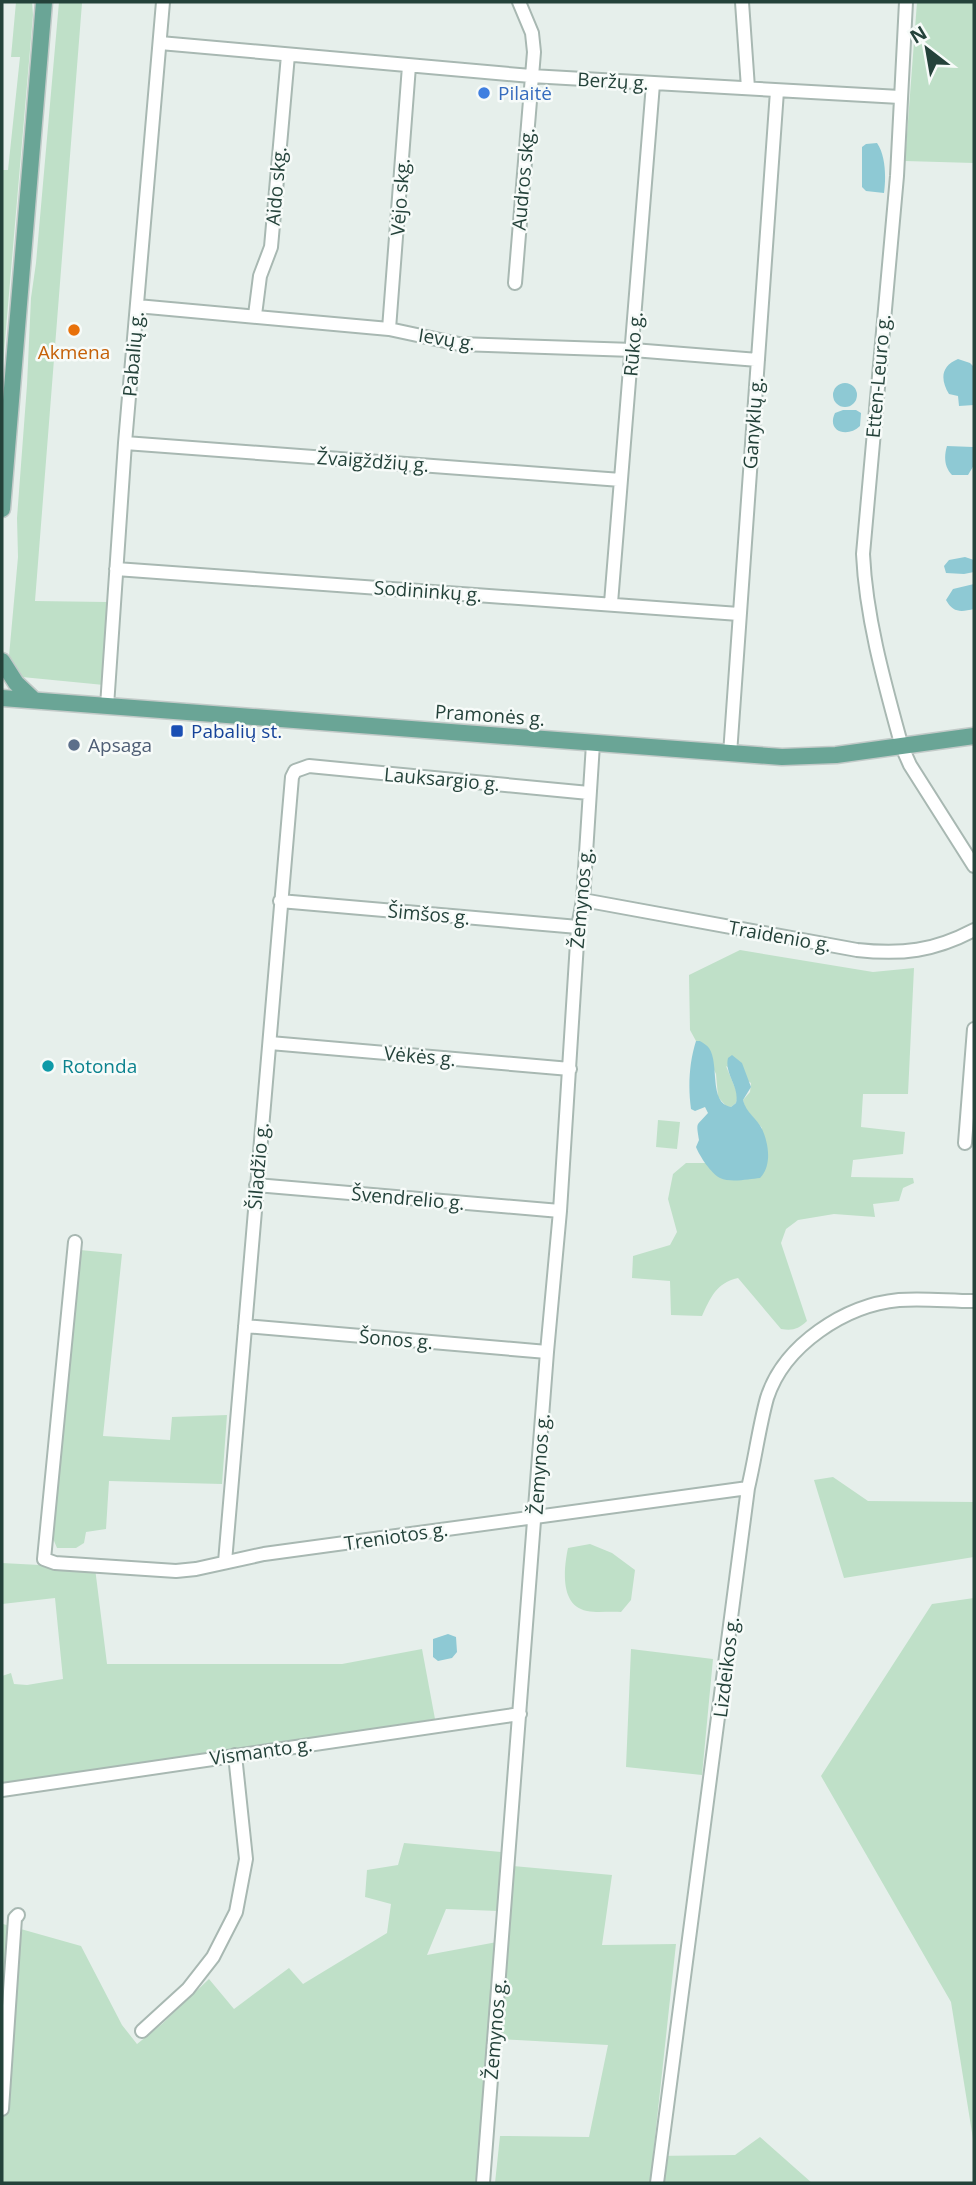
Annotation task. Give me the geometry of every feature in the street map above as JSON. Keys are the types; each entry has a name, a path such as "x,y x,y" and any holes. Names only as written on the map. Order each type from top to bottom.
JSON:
{"main road":[{"path":"2,509 44,2"},
{"path":"2,661 16,683 34,700"},
{"name":"Pramonės g.","path":"2,698 730,754 807,756 902,747 974,736"}],"street":[{"name":"Pabalių g.","path":"107,706 125,443 163,2"},
{"name":"Audros skg.","path":"514,283 534,52 532,33 519,2"},
{"path":"742,2 748,88"},
{"name":"Etten-Leuro g.","path":"906,2 897,176 863,554 874,631 902,747 910,765 974,866"},
{"name":"Beržų g.","path":"160,43 531,76 900,97"},
{"name":"Aido skg.","path":"255,315 260,276 271,247 288,55"},
{"name":"Vėjo skg.","path":"389,329 409,65"},
{"name":"Rūko g.","path":"611,603 653,84"},
{"name":"Ganyklų g.","path":"730,754 777,91"},
{"name":"Ievų g.","path":"137,306 389,329 459,344 633,350 758,360"},
{"name":"Žvaigždžių g.","path":"125,443 621,480"},
{"name":"Sodininkų g.","path":"117,569 739,614"},
{"name":"Žemynos g.","path":"483,2183 560,1211 593,744"},
{"name":"Lauksargio g.","path":"295,771 309,766 589,793"},
{"name":"Šiladžio g.","path":"225,1562 280,901 292,777 295,771"},
{"name":"Traidenio g.","path":"583,900 888,954 938,946 974,930"},
{"name":"Šimšos g.","path":"280,901 578,927"},
{"path":"965,1143 974,1029"},
{"name":"Vėkės g.","path":"270,1042 570,1069"},
{"name":"Švendrelio g.","path":"256,1185 560,1211"},
{"name":"Treniotos g.","path":"75,1242 44,1559 55,1563 176,1571 196,1569 264,1554 748,1488"},
{"name":"Lizdeikos g.","path":"657,2183 748,1488 768,1396 787,1363 811,1336 832,1321 868,1307 898,1300 974,1301"},
{"name":"Šonos g.","path":"245,1326 547,1352"},
{"name":"Vismanto g.","path":"2,1790 520,1714"},
{"path":"142,2031 188,1989 213,1957 236,1912 246,1859 234,1755"},
{"path":"2,2109 15,1919 18,1915"}],"green space":[{"path":"16,2 32,2 33,15 2,375 2,170 8,170 20,57 11,57"},
{"path":"59,2 82,3 35,601 107,602 104,685 22,677 14,669 9,656 18,557 17,518 31,298"},
{"path":"917,2 974,2 974,163 905,161"},
{"path":"740,950 873,972 914,968 908,1094 863,1094 861,1127 905,1132 903,1154 853,1160 851,1177 913,1178 914,1183 903,1188 899,1201 873,1204 875,1217 834,1214 798,1220 786,1229 781,1243 807,1321 792,1329 781,1329 738,1278 719,1287 702,1316 671,1315 670,1281 632,1278 633,1256 670,1245 677,1232 668,1199 673,1174 686,1163 706,1163 721,1178 739,1180 762,1128 745,1108 743,1100 750,1092 751,1083 726,1066 738,1095 736,1103 731,1107 726,1106 718,1097 716,1074 700,1041 696,1041 690,1030 689,975"},
{"path":"658,1120 680,1122 677,1149 656,1147"},
{"path":"80,1250 122,1254 103,1436 170,1440 172,1417 227,1415 222,1484 109,1481 106,1529 86,1532 84,1543 76,1548 57,1548 52,1536"},
{"path":"833,1477 868,1501 974,1502 974,1557 844,1578 814,1480"},
{"path":"590,1544 612,1553 635,1570 631,1600 621,1612 595,1612 578,1608 568,1594 565,1565 568,1548"},
{"path":"2,1563 95,1568 107,1664 342,1664 422,1649 435,1719 2,1784 2,1676 11,1673 14,1684 27,1685 63,1679 55,1598 2,1604"},
{"path":"974,1598 974,2145 951,2002 821,1776 932,1604"},
{"path":"631,1649 713,1659 702,1775 626,1767"},
{"path":"404,1843 501,1852 498,1911 446,1909 427,1955 497,1942 476,2183 2,2183 2,1899 3,1924 81,1946 122,2025 137,2044 209,1979 234,2009 289,1968 303,1984 387,1933 391,1904 365,1897 367,1870 398,1865"},
{"path":"513,1866 612,1875 602,1945 676,1944 653,2156 735,2155 760,2137 812,2183 495,2183 500,2136 589,2137 608,2045 501,2039"}],"water":[{"path":"877,143 884,161 884,193 866,191 862,187 862,147"},
{"path":"958,359 974,367 974,405 959,406 958,396 949,394 944,383 945,369"},
{"path":"845,383 856,390 857,395 850,406 845,407 834,400 833,395 840,384"},
{"path":"856,410 861,413 860,426 850,432 836,429 833,425 835,413"},
{"path":"947,446 973,447 974,465 968,475 952,475 949,472 945,461"},
{"path":"965,557 974,560 974,572 946,573 944,566 949,560"},
{"path":"974,584 974,609 965,611 951,607 946,600 953,589"},
{"path":"696,1041 709,1048 719,1098 731,1107 736,1103 737,1097 728,1070 728,1058 732,1055 742,1063 751,1087 743,1100 762,1129 768,1148 768,1161 760,1178 720,1178 703,1160 696,1147 699,1140 698,1125 708,1113 705,1107 695,1111 691,1109 690,1075"},
{"path":"448,1634 456,1637 457,1652 452,1658 438,1661 433,1657 433,1639"}],"place":[{"name":"Pilaitė","path":"484,93"},
{"name":"Akmena","path":"74,330"},
{"name":"Pabalių st.","path":"177,731"},
{"name":"Apsaga","path":"74,745"},
{"name":"Rotonda","path":"48,1066"}]}
